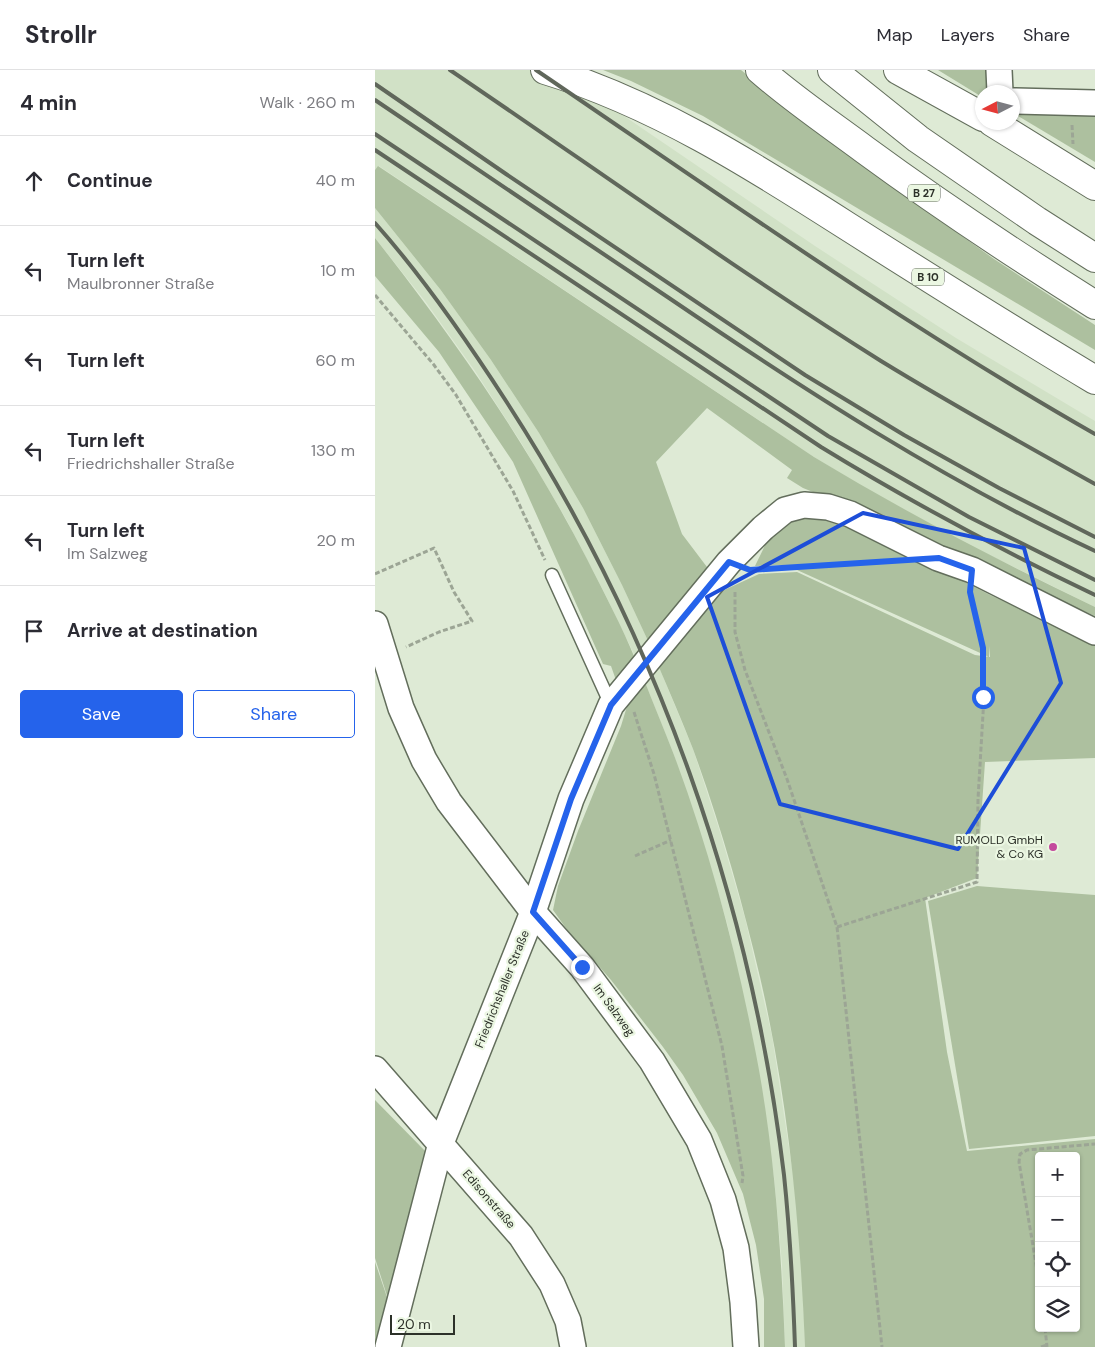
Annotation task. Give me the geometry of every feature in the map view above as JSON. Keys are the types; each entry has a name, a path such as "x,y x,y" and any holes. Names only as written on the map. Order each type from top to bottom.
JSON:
{"highway":[{"name":"B 10","path":"545,70 625,99 694,133 763,172 986,314 1095,380"},
{"name":"B 27","path":"760,70 787,93 924,193 1016,256 1095,305"},
{"path":"832,70 918,140 1095,258"},
{"path":"898,70 975,113"},
{"path":"1005,130 1095,186"}],"street":[{"path":"999,70 1000,85"},
{"path":"1020,101 1095,103"},
{"name":"Friedrichshaller Straße","path":"388,1347 441,1143 533,912 571,799 618,696 729,562 763,528 785,510 804,505 829,507 850,514 939,558 972,570"},
{"path":"972,570 1095,632"},
{"name":"Im Salzweg","path":"375,624 401,708 425,760 449,802 533,912 582,967 652,1062 699,1140 723,1200 736,1248 747,1347"},
{"name":"Edisonstraße","path":"375,1070 521,1236 552,1284 568,1321 573,1347"}],"lane":[{"path":"552,575 618,696"}],"path":[{"path":"375,295 434,365 456,395 513,490 552,575"},
{"path":"375,574 434,548 454,592 472,621 439,632 386,658"},
{"path":"729,562 750,570 899,561"},
{"path":"729,562 735,588 735,632 745,670 787,779 837,926 882,1347"},
{"path":"837,926 977,882 983,648 970,592 972,570"},
{"path":"618,696 654,774 671,840 722,1046 743,1176 742,1185"},
{"path":"635,856 671,840"},
{"path":"1035,1258 1019,1162 1020,1154 1027,1150 1095,1144"},
{"path":"1041,1347 1047,1346 1045,1332"}],"highlighted area":[{"path":"863,513 1024,548 1061,683 958,849 780,804 707,597"}],"shaded area":[{"path":"375,70 561,70 624,116 815,246 956,338 1095,421 1095,607 957,539 865,488 814,457 379,166 375,170"},
{"path":"603,70 741,70 822,136 994,259 1095,325 1095,350 703,116 631,81"},
{"path":"938,70 991,70 992,85 975,85 975,93"},
{"path":"1095,105 1095,162 1020,117 1020,112"},
{"path":"378,166 814,457 953,535 1095,607 1095,616 853,508 803,488 787,478 792,470 707,408 656,462 682,534 710,571 649,643 583,508 539,433 491,360 440,289 375,208 375,170"},
{"path":"375,208 440,289 491,360 539,433 583,508 622,585 649,643 693,749 745,918 772,1036 793,1174 802,1262 805,1347 785,1347 782,1264 774,1177 753,1040 727,923 674,755 632,650 566,519 522,444 475,371 425,301 375,238"},
{"path":"375,238 405,276 489,393 564,516 613,610 636,661 617,683 611,666 603,664 513,462 439,352 375,276"},
{"path":"808,515 847,521 990,595 1095,644 1095,758 985,762 977,878 925,898 947,1052 967,1151 1095,1139 1095,1347 805,1347 796,1207 785,1115 770,1023 746,919 721,833 693,749 658,665 720,592 759,574 797,572 975,655 989,657 786,565 755,566 770,535 790,520"},
{"path":"643,677 674,755 698,824 729,931 746,1003 760,1077 771,1154 779,1231 785,1347 764,1347 764,1299 756,1245 743,1194 717,1133 683,1075 663,1047 553,910 558,886 578,831 621,726 628,703"},
{"path":"977,886 1095,895 1095,1136 969,1149 928,901"},
{"path":"375,1100 427,1153 388,1299 375,1258"},
{"path":"375,1262 388,1300 380,1347 375,1347"}],"railway":[{"path":"450,70 826,326 934,393 1095,484"},
{"path":"536,70 812,258 952,348 1095,434"},
{"path":"375,84 805,375 904,435 999,488 1095,537"},
{"path":"375,100 720,333 824,400 930,465 1039,524 1095,551"},
{"path":"375,134 828,436 969,517 1095,580"},
{"path":"375,150 821,447 888,487 956,524 1095,595"},
{"path":"375,223 411,265 460,332 506,401 560,490 609,582 652,676 689,772 721,871 748,971 769,1072 786,1196 795,1347"}],"place":[{"name":"RUMOLD GmbH & Co KG","path":"1053,847"}],"route":[{"path":"582,967 533,912 571,799 611,705 729,562 750,570 939,558 972,570 970,592 983,648 983,697"}]}
